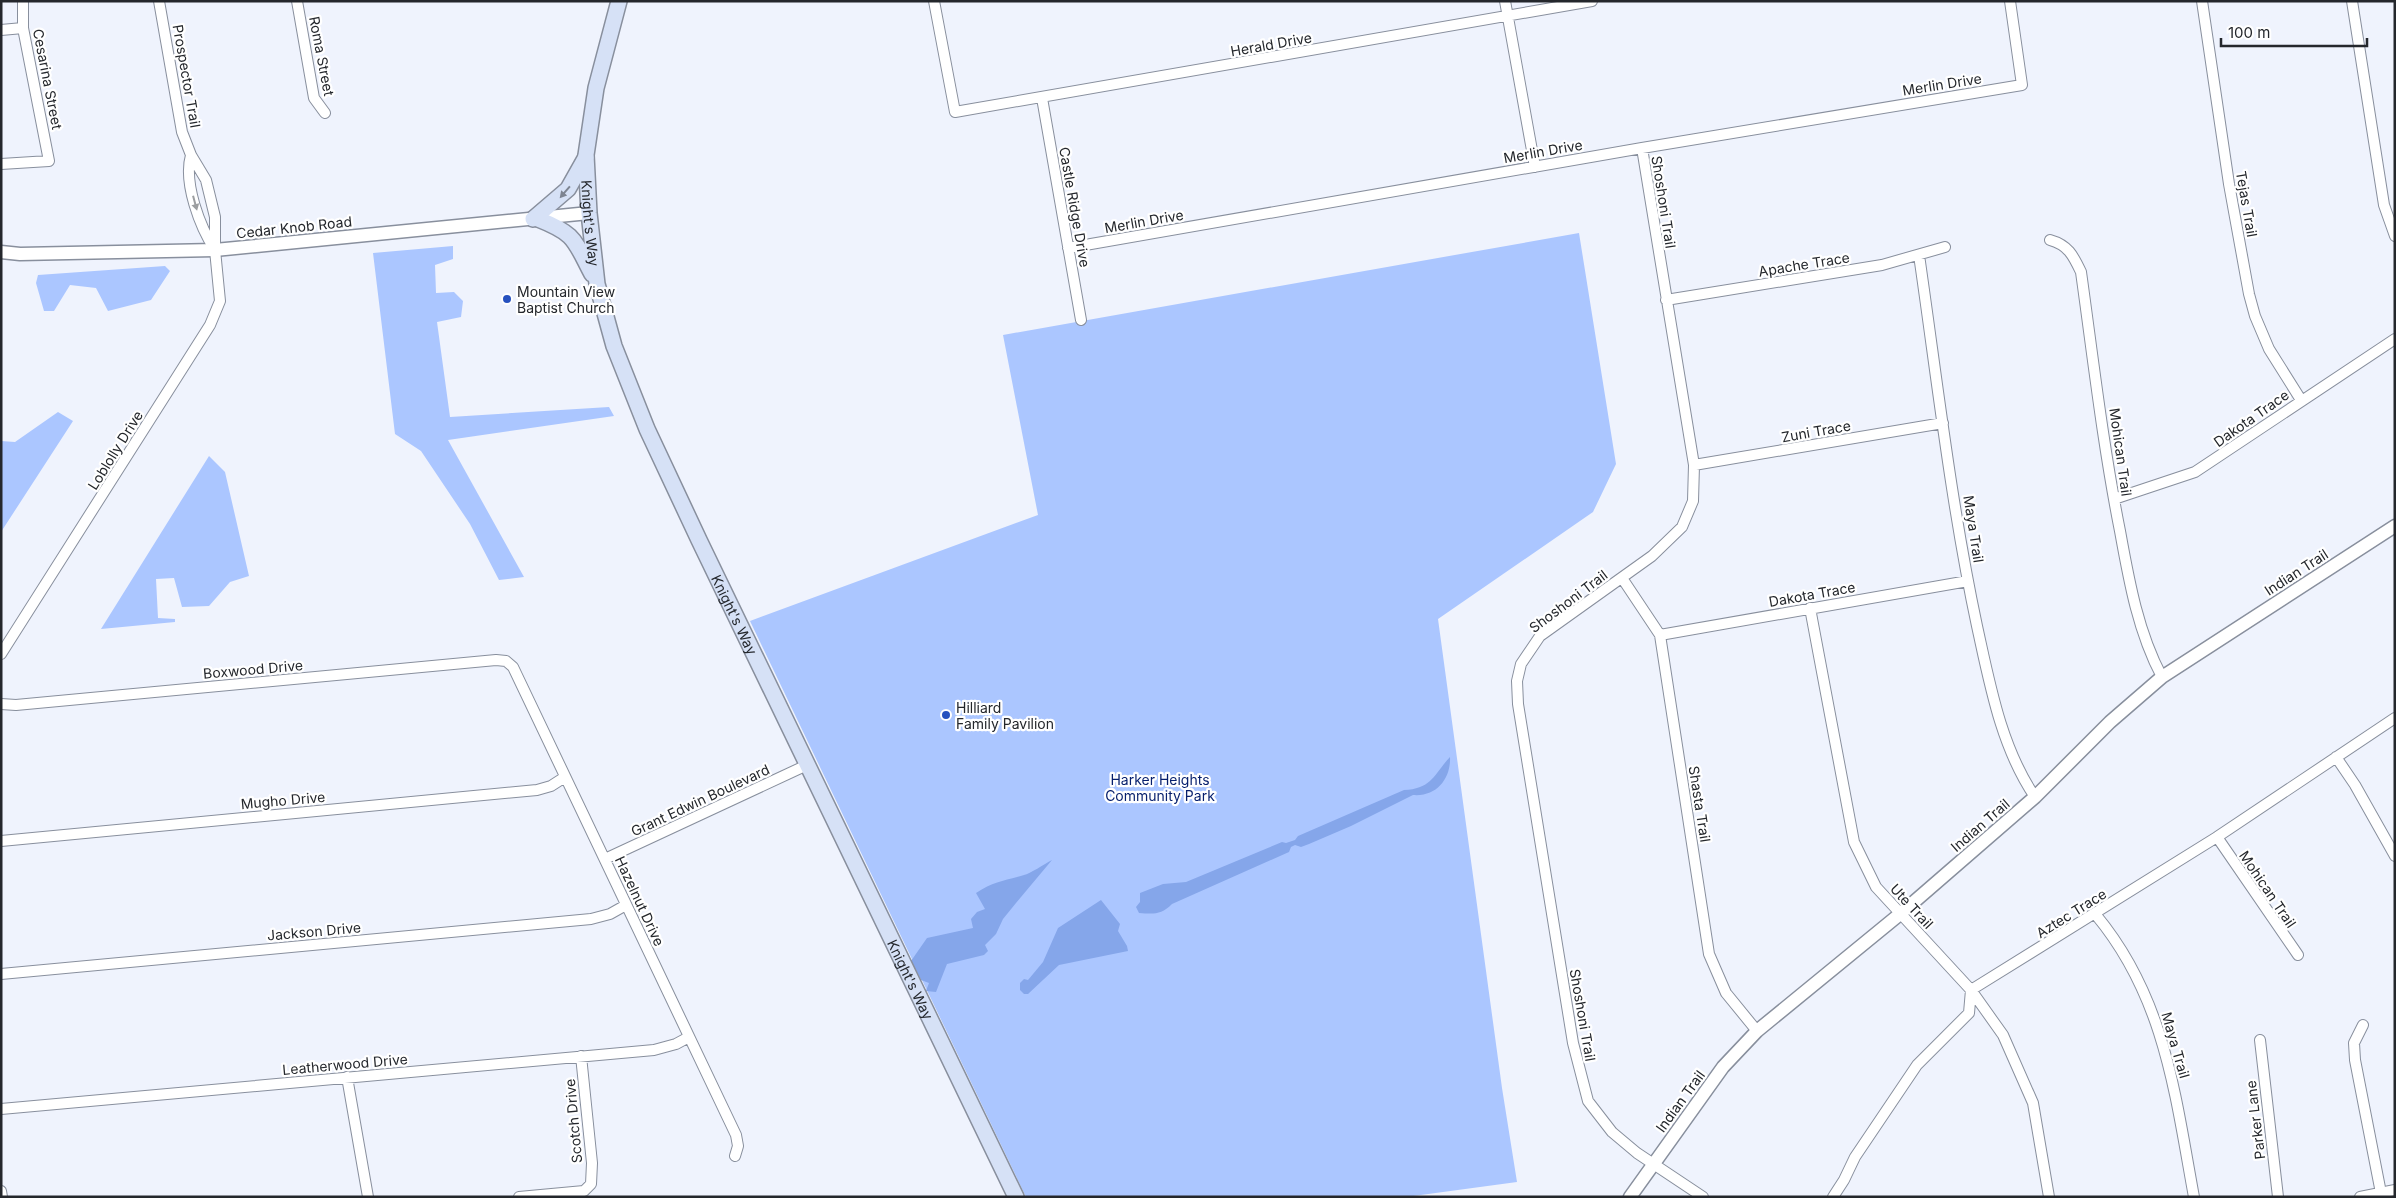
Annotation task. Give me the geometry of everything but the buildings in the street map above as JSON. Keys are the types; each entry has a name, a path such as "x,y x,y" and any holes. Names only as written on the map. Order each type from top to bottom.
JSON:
{"main road":[{"name":"Knight's Way","path":"620,1 596,88 586,155 589,213 597,284 614,346 647,429 1016,1197"},
{"path":"586,155 568,189 536,219 560,227 574,239 597,284"}],"street":[{"name":"Cesarina Street","path":"1,164 49,161 23,28 23,1"},
{"name":"Prospector Trail","path":"159,1 182,132 191,155 201,170 213,204 216,230 215,250"},
{"name":"Roma Street","path":"297,1 314,98 325,113"},
{"name":"Herald Drive","path":"934,1 955,112 1592,1"},
{"path":"1505,1 1534,167"},
{"name":"Merlin Drive","path":"1068,248 1642,148 2022,85 2010,1"},
{"name":"Tejas Trail","path":"2202,1 2229,184 2249,294 2255,316 2269,349 2301,400"},
{"path":"2352,1 2384,205 2395,236"},
{"path":"1,30 23,28"},
{"name":"Castle Ridge Drive","path":"1042,98 1081,320"},
{"name":"Shoshoni Trail","path":"1642,148 1694,465 1693,501 1682,528 1652,556 1540,636 1528,651 1521,664 1517,681 1518,704 1573,1043 1581,1080 1588,1101 1612,1132 1637,1153 1654,1162"},
{"name":"Prospector Trail","path":"191,155 188,166 189,180 204,234 215,250"},
{"name":"Cedar Knob Road","path":"1,252 20,254 215,250 589,213"},
{"name":"Mohican Trail","path":"2050,240 2061,243 2069,249 2081,272 2114,500 2138,616 2153,660 2162,677"},
{"name":"Apache Trace","path":"1666,300 1882,265 1945,247"},
{"name":"Loblolly Drive","path":"1,654 210,325 220,300 215,250"},
{"name":"Maya Trail","path":"1919,255 1968,581 1990,685 2005,736 2018,770 2035,797"},
{"name":"Dakota Trace","path":"2114,500 2195,472 2395,339"},
{"name":"Zuni Trace","path":"1694,465 1943,423"},
{"name":"Indian Trail","path":"1630,1197 1723,1067 1757,1031 1900,914 2035,797 2110,722 2162,677 2395,526"},
{"name":"Shasta Trail","path":"1622,578 1660,635 1709,954 1726,993 1757,1031"},
{"name":"Dakota Trace","path":"1660,635 1968,581"},
{"name":"Ute Trail","path":"1810,608 1854,842 1876,887 1971,990 2003,1035 2033,1103 2049,1197"},
{"name":"Boxwood Drive","path":"1,704 16,705 496,660 506,661"},
{"name":"Hazelnut Drive","path":"506,661 513,666 736,1135 738,1146 735,1156"},
{"name":"Aztec Trace","path":"1971,990 2096,915 2395,718"},
{"path":"2336,757 2355,784 2395,856"},
{"name":"Grant Edwin Boulevard","path":"604,859 807,765"},
{"name":"Mugho Drive","path":"1,841 537,790 551,786 565,777"},
{"name":"Mohican Trail","path":"2217,837 2298,955"},
{"name":"Jackson Drive","path":"1,974 591,919 610,914 626,905"},
{"name":"Maya Trail","path":"2096,915 2127,956 2140,981 2161,1038 2173,1087 2194,1197"},
{"path":"1833,1197 1855,1157 1917,1065 1968,1013 1971,990"},
{"path":"2363,1025 2354,1043 2355,1060 2381,1193"},
{"name":"Leatherwood Drive","path":"1,1109 654,1050 676,1044 689,1037"},
{"name":"Parker Lane","path":"2260,1040 2278,1197"},
{"name":"Scotch Drive","path":"519,1197 584,1191 591,1184 592,1163 581,1056"},
{"path":"347,1078 368,1197"},
{"path":"1654,1162 1703,1197"},
{"path":"2360,1197 2395,1190"},
{"path":"1,1192 2,1197"}],"green space":[{"name":"Harker Heights Community Park","path":"1579,233 1616,464 1593,512 1438,619 1502,1088 1517,1182 1406,1197 1026,1197 750,621 1038,515 1003,335"},
{"path":"453,246 453,259 435,265 436,293 454,292 463,301 461,317 437,322 450,417 609,407 614,416 448,440 524,577 499,580 470,524 421,451 395,434 373,253"},
{"path":"165,266 170,271 151,300 108,311 96,288 70,285 54,311 44,311 36,283 38,275"},
{"path":"58,412 73,421 1,532 1,441 15,442"},
{"path":"209,456 225,472 249,576 230,582 209,606 182,607 174,578 156,579 158,618 175,619 175,622 101,629"}],"shaded area":[{"path":"1450,757 1450,765 1445,779 1441,785 1429,793 1413,795 1351,826 1309,844 1301,847 1295,845 1291,847 1289,852 1172,904 1161,912 1139,913 1136,907 1140,902 1140,893 1163,884 1186,882 1282,842 1286,843 1295,840 1298,836 1404,790 1421,787 1432,780"},
{"path":"1052,860 1003,919 996,934 985,945 988,951 984,955 947,964 936,992 926,991 929,983 921,980 911,961 927,938 973,928 971,919 977,912 985,909 976,893 994,884 1027,874"},
{"path":"1101,900 1120,924 1118,931 1128,951 1059,965 1028,994 1024,994 1020,990 1020,983 1024,979 1028,980 1043,962 1058,928"}],"place":[{"name":"Mountain View Baptist Church","path":"507,299"},
{"name":"Hilliard Family Pavilion","path":"946,715"}]}
